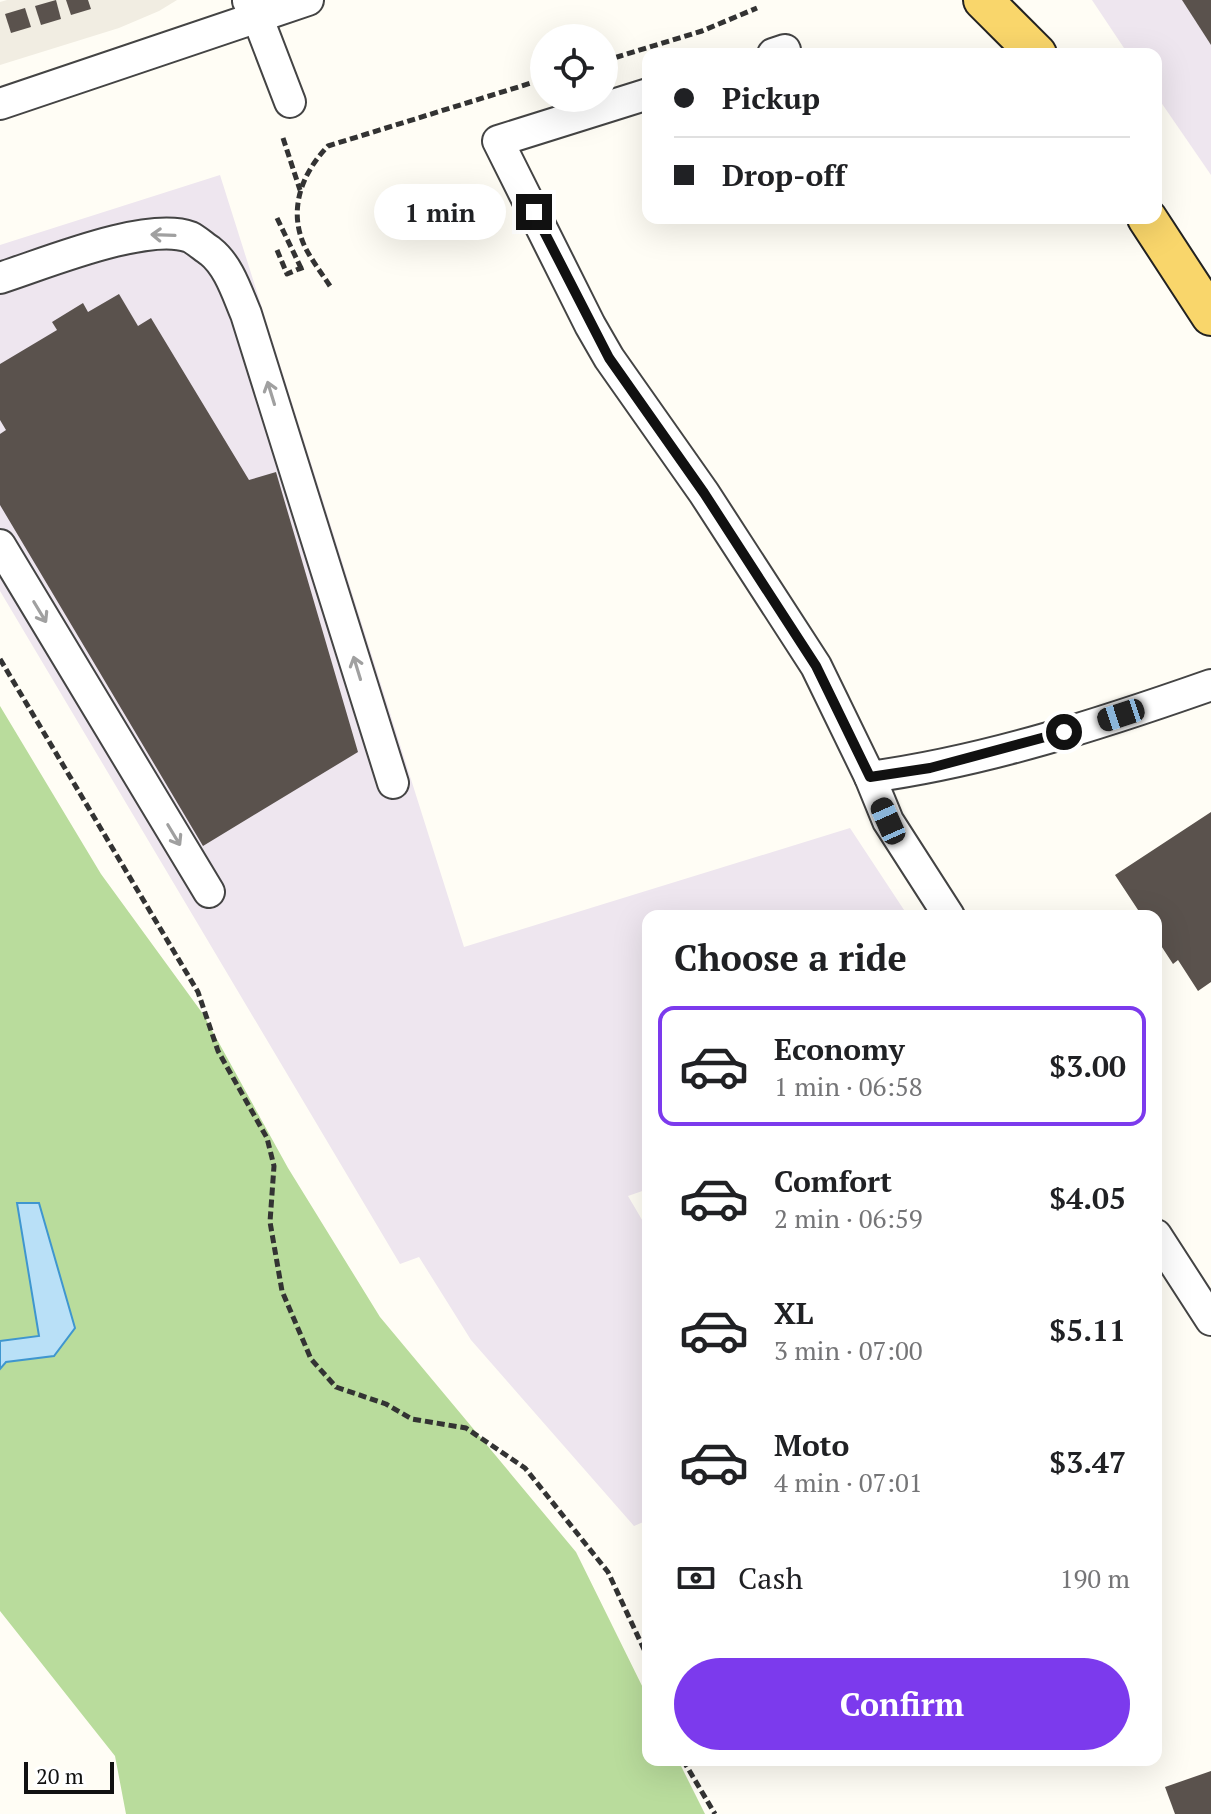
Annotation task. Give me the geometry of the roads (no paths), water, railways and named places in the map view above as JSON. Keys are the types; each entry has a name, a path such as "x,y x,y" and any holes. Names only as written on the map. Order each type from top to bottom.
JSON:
{"main road":[{"path":"983,0 1032,48"},
{"path":"1020,0 1035,48"},
{"path":"1151,224 1211,316"}],"street":[{"path":"0,104 252,8 308,0"},
{"path":"252,8 290,102"},
{"path":"642,96 498,141 609,358 704,493 816,666 888,821 945,910"},
{"path":"0,278 127,239 158,233 190,237 212,253 227,271 246,314 393,783"},
{"path":"0,545 209,892"},
{"path":"870,777 930,768 1091,725 1211,685"},
{"path":"1162,1244 1211,1320"}],"water":[{"path":"17,1203 39,1203 75,1328 54,1356 6,1362 0,1369 0,1341 39,1336"}]}
